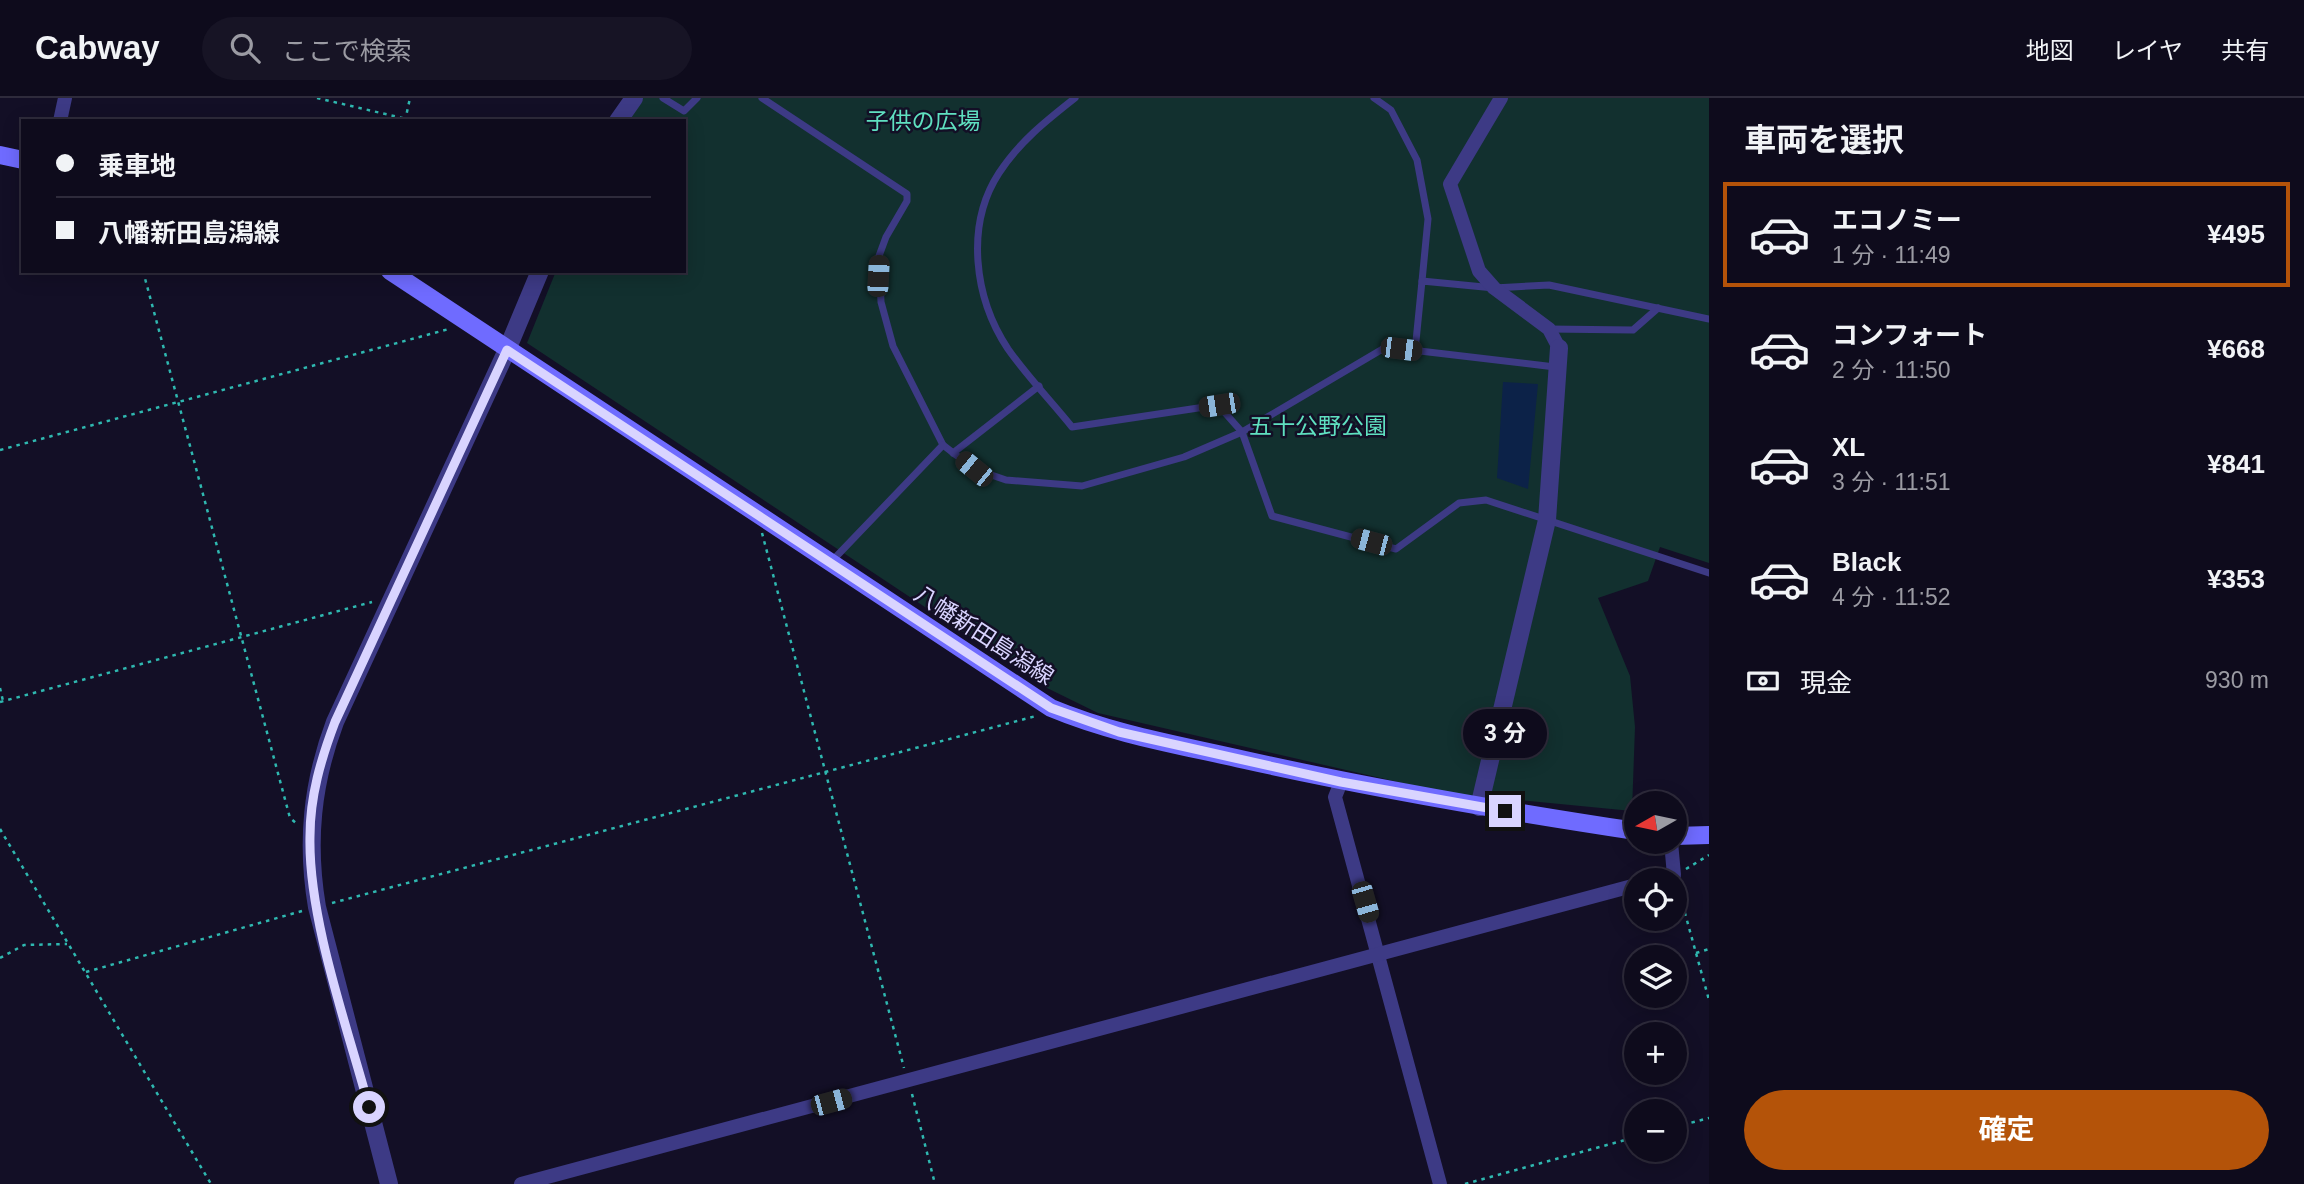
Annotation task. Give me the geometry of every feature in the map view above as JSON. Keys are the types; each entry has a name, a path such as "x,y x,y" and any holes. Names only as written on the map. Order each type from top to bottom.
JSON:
{"main road":[{"path":"0,155 21,160"},
{"name":"八幡新田島潟線","path":"393,273 1051,708 1119,732 1341,782 1624,829"},
{"path":"1687,836 1709,835"}],"street":[{"path":"60,119 65,98"},
{"path":"619,119 634,98"},
{"path":"1479,807 1547,520 1559,348 1549,329 1494,288 1479,271 1450,184 1501,98"},
{"path":"389,1184 310,871 310,834 321,758 391,597 507,350 539,273"},
{"path":"1341,782 1335,797 1440,1184"},
{"path":"521,1184 1624,888"}],"lane":[{"path":"663,98 684,111 697,98"},
{"path":"762,98 907,194 907,201 886,237 879,256 881,302 893,346 943,445 974,469 1006,480 1082,486 1184,457 1242,432 1386,347 1558,367"},
{"path":"1075,98 1041,124 998,174 984,205 978,242 977,273 989,314 1008,349 1072,427 1219,405 1242,432 1272,516 1396,548 1459,503 1486,500 1709,572"},
{"path":"1374,98 1391,110 1417,160 1428,219 1415,351"},
{"path":"1422,281 1494,288 1549,285 1709,319"},
{"path":"1549,329 1633,331 1658,308"},
{"path":"953,453 1039,386"},
{"path":"830,563 943,445"}],"path":[{"path":"317,98 401,119"},
{"path":"405,119 410,98"},
{"path":"145,273 290,818 310,834"},
{"path":"0,450 449,329 464,321"},
{"path":"763,520 761,537 935,1184"},
{"path":"0,688 2,701 391,597"},
{"path":"86,972 317,907 1035,717 1051,708"},
{"path":"0,829 211,1184"},
{"path":"1687,869 1705,860 1709,855"},
{"path":"1687,921 1709,1000"},
{"path":"0,958 24,945 67,944"},
{"path":"1696,953 1709,949"},
{"path":"1687,1124 1709,1118"},
{"path":"1465,1184 1624,1141"}],"green space":[{"name":"五十公野公園","path":"634,98 1709,98 1709,563 1660,547 1648,581 1598,598 1630,676 1635,727 1633,791 1624,791 1624,810 1446,793 1098,713 1047,688 527,343 555,273 686,273 686,119 624,119"}],"water":[{"path":"1503,382 1538,384 1528,489 1497,478"}],"route":[{"path":"369,1107 310,871 314,792 321,758 335,722 507,350 1051,708 1119,732 1341,782 1505,811"}],"park label":[{"name":"子供の広場","path":"923,121"}]}
